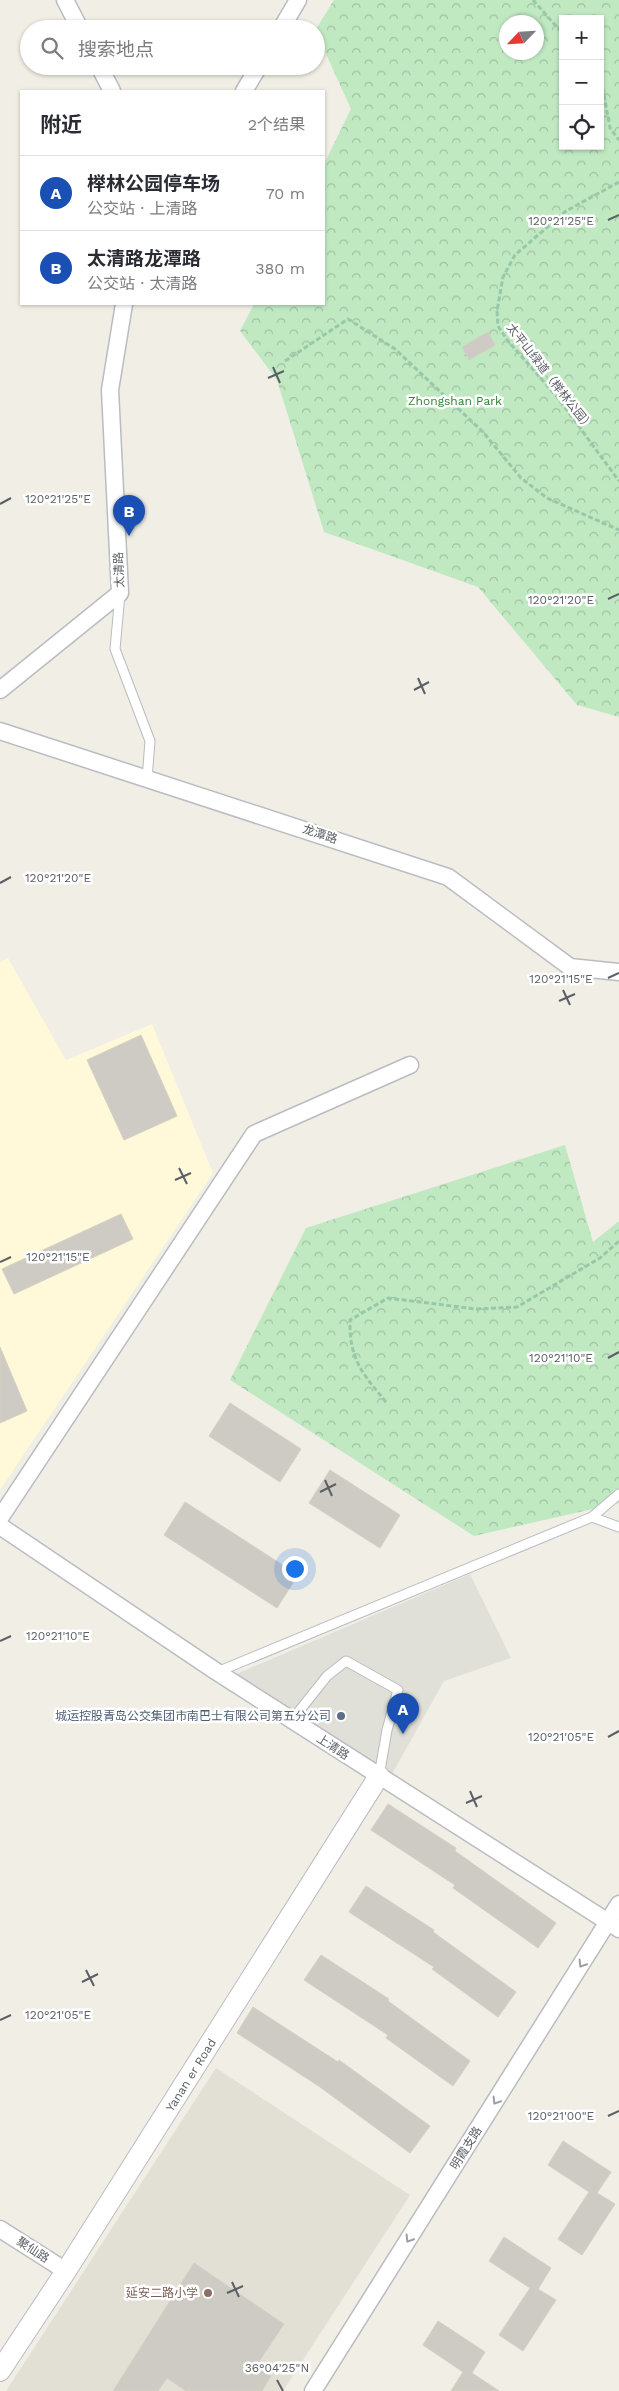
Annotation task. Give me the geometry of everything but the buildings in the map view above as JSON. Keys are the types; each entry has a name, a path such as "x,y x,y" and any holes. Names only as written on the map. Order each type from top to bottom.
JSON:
{"street":[{"path":"65,0 75,20"},
{"path":"286,20 298,0"},
{"path":"104,75 111,90"},
{"path":"245,90 254,75"},
{"name":"太清路","path":"0,690 120,594 110,390 124,305"},
{"name":"龙潭路","path":"0,731 448,877 570,967 619,972"},
{"path":"0,1518 254,1134 410,1065"},
{"name":"上清路","path":"0,1526 217,1672 614,1926"},
{"name":"Yanan er Road","path":"0,2371 66,2271 379,1776"},
{"name":"明霞支路","path":"313,2391 614,1926 619,1904"},
{"name":"聚仙路","path":"0,2229 66,2271"}],"lane":[{"path":"120,594 114,649 150,741 148,779"},
{"path":"217,1672 592,1517 619,1494"},
{"path":"592,1517 619,1527"},
{"path":"292,1720 327,1676 346,1661 398,1690 387,1730 379,1776"}],"path":[{"path":"534,0 559,29"},
{"path":"604,95 610,128 619,140"},
{"name":"太平山绿道（榉林公园）","path":"619,182 566,211 515,255 503,277 497,311 498,326 508,341 558,398 619,480"},
{"path":"285,361 348,319 394,349 483,432 520,478 547,498 619,530"},
{"path":"386,1402 360,1372 350,1340 350,1320 388,1298 476,1310 517,1307 600,1258 619,1241"}],"shaded area":[{"path":"8,958 66,1060 152,1024 213,1173 0,1490 0,962"},
{"path":"470,1574 511,1658 444,1681 392,1774 234,1675"},
{"name":"延安二路小学","path":"216,2068 410,2195 283,2391 6,2391"}],"green space":[{"name":"Zhongshan Park","path":"334,0 619,0 619,717 577,705 478,587 324,532 277,380 240,331 253,305 325,305 325,162 351,109 325,52 325,20 322,20"},
{"path":"565,1145 593,1242 619,1221 619,1503 474,1536 230,1380 306,1228"}],"place":[{"name":"太清路龙潭路","path":"129,536"},
{"name":"城运控股青岛公交集团市南巴士有限公司第五分公司","path":"341,1716"},
{"name":"榉林公园停车场","path":"403,1734"},
{"name":"延安二路小学","path":"208,2293"}]}
